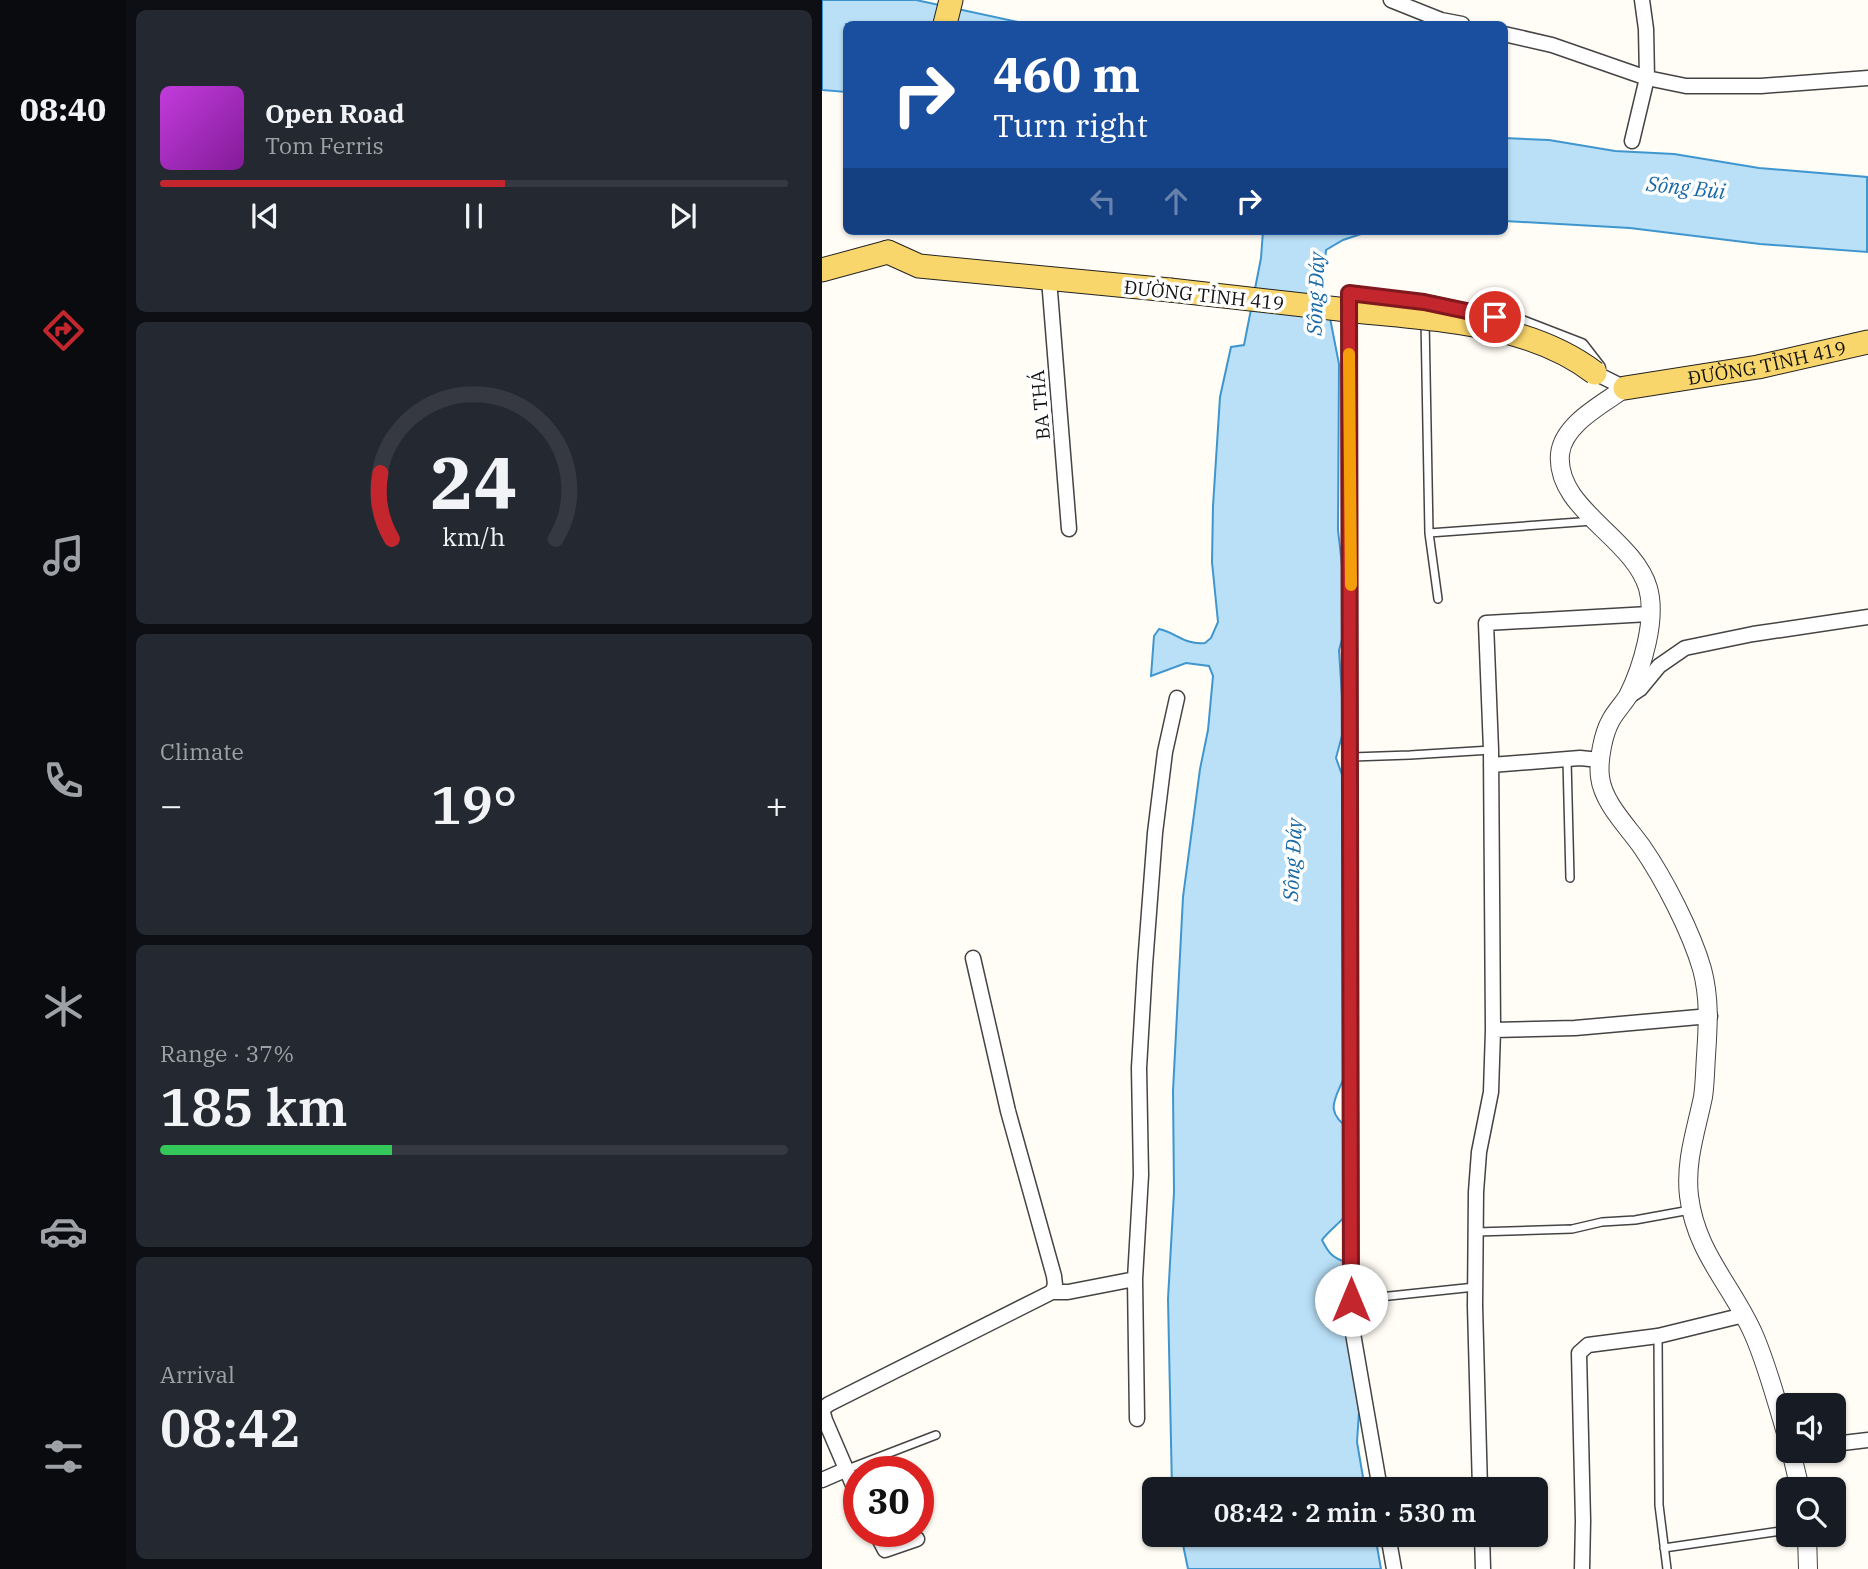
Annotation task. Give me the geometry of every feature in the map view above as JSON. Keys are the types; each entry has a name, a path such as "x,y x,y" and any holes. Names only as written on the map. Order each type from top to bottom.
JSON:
{"main road":[{"path":"946,21 951,0"},
{"path":"822,270 891,242"},
{"name":"ĐƯỜNG TỈNH 419","path":"891,242 919,266 1458,322 1529,337 1582,363 1608,380 1758,367 1867,342"}],"street":[{"path":"1391,0 1446,21"},
{"path":"1632,141 1647,78 1646,29 1642,0"},
{"path":"1508,35 1552,45 1647,78 1686,86 1761,86 1867,78"},
{"name":"BA THÁ","path":"1049,279 1069,529"},
{"path":"1378,1477 1351,1322 1349,293 1424,302 1519,322 1581,346 1608,380 1563,441 1560,453 1565,486 1636,565 1648,586 1648,638 1627,698 1610,721 1600,760 1600,779 1608,799 1642,848 1691,937 1702,970 1710,1016 1703,1096 1692,1135 1687,1172 1691,1210 1703,1249 1754,1335 1776,1404"},
{"path":"1481,1477 1476,1233 1479,1152 1491,1092 1493,1030 1491,757 1486,623 1649,614"},
{"path":"1627,698 1640,690 1658,666 1685,648 1753,634 1867,617"},
{"path":"1137,1419 1135,1279 1141,1175 1139,1068 1155,833 1165,752 1177,698"},
{"path":"1491,757 1600,760"},
{"path":"843,1465 822,1409 1045,1295 1055,1285 1008,1111 973,958"},
{"path":"1493,1030 1575,1028 1710,1016"},
{"path":"1045,1295 1135,1279"},
{"path":"1582,1569 1579,1353 1588,1345 1658,1336 1744,1315"},
{"path":"1773,1395 1776,1398"},
{"path":"1846,1443 1867,1440"},
{"path":"822,1480 843,1471"},
{"path":"1390,1547 1394,1569"},
{"path":"1482,1547 1483,1569"},
{"path":"1807,1547 1808,1569"}],"lane":[{"path":"1424,302 1429,533 1438,599"},
{"path":"1429,533 1597,521"},
{"path":"1352,757 1491,757"},
{"path":"1567,759 1570,878"},
{"path":"1476,1233 1572,1229 1602,1222 1635,1220 1691,1210"},
{"path":"1351,1300 1475,1287"},
{"path":"1658,1336 1659,1505 1667,1569"},
{"path":"881,1456 936,1435"},
{"path":"1664,1548 1776,1532"}],"water":[{"path":"822,0 916,0 1013,21 843,21 843,92 822,90"},
{"name":"Sông Bùi","path":"1508,138 1549,140 1615,151 1674,154 1759,168 1867,177 1867,252 1760,244 1630,228 1508,221"},
{"name":"Sông Đáy","path":"1263,235 1358,235 1326,250 1323,282 1339,364 1338,530 1348,618 1339,650 1344,728 1336,758 1345,783 1345,1074 1334,1109 1336,1116 1350,1129 1348,1212 1322,1240 1331,1254 1346,1262 1346,1301 1359,1412 1357,1442 1363,1477 1172,1477 1168,1299 1174,1192 1173,1091 1183,897 1200,769 1208,730 1213,676 1209,666 1186,663 1151,676 1154,636 1159,629 1186,641 1205,643 1211,638 1218,622 1212,562 1220,397 1231,347 1244,345 1261,258"},
{"path":"1183,1547 1377,1547 1381,1569 1188,1569"}],"slow traffic":[{"path":"1349,354 1351,585"}],"route":[{"path":"1351,1300 1349,293 1424,302 1495,317"}]}
